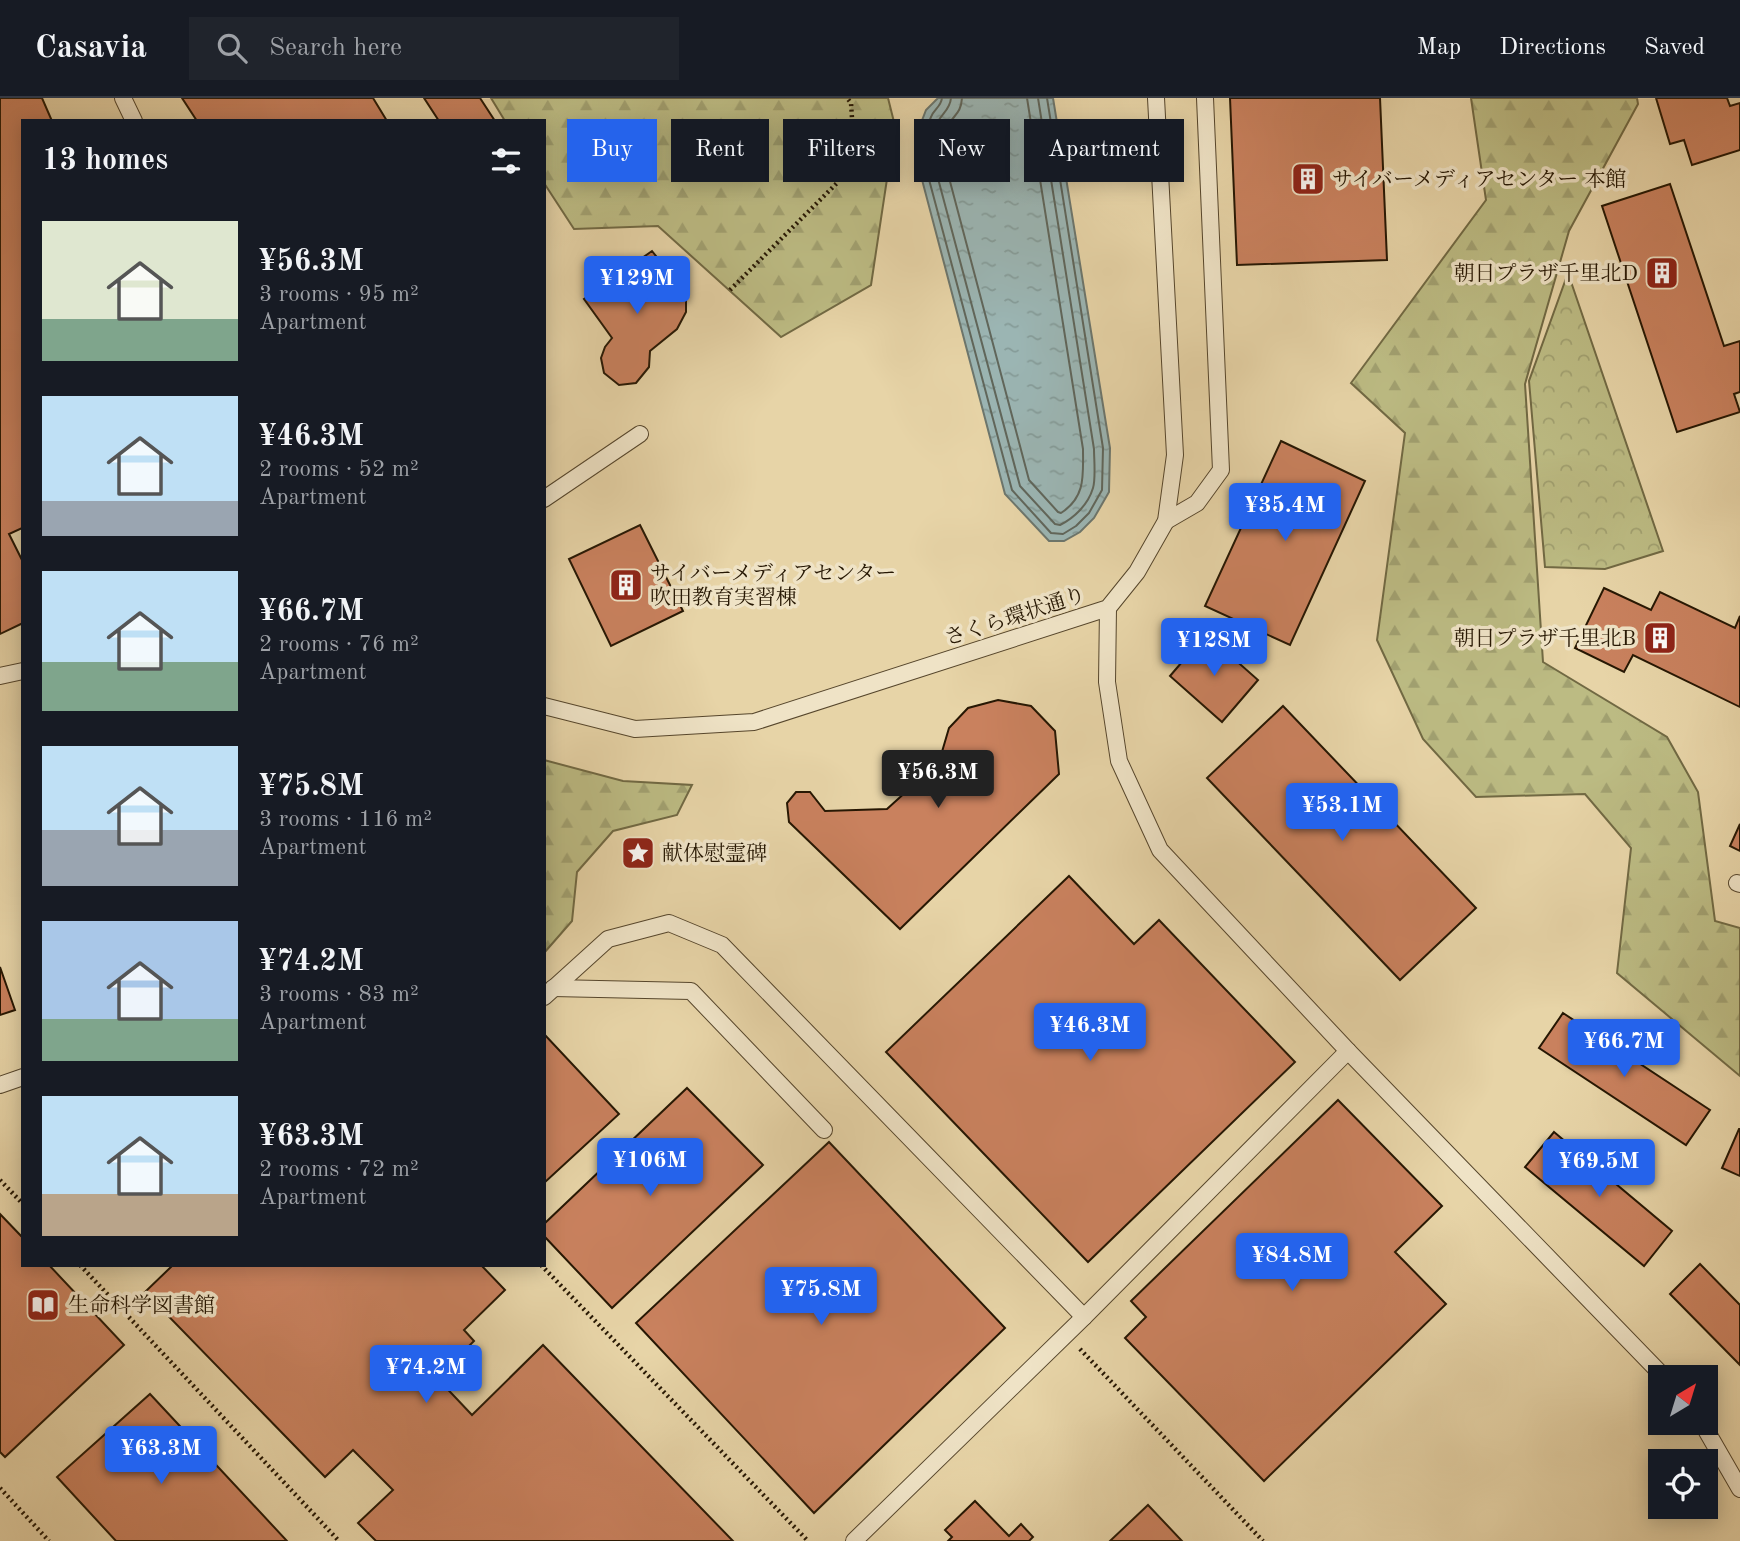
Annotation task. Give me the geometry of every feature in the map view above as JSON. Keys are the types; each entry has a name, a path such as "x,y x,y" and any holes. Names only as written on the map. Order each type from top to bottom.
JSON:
{"lane":[{"path":"123,98 133,119"},
{"name":"さくら環状通り","path":"546,707 635,729 754,722 1108,608 1136,572 1166,521 1175,455 1156,98"},
{"path":"1166,521 1197,503 1221,470 1205,98"},
{"path":"546,498 640,434"},
{"path":"1108,608 1107,682 1119,761 1160,850 1348,1051 1652,1365"},
{"path":"0,676 21,671"},
{"path":"549,993 608,939 669,923 722,945 1084,1317"},
{"path":"549,993 691,991 824,1130"},
{"path":"853,1541 1084,1317 1348,1051"},
{"path":"0,1085 21,1078"},
{"path":"1709,1435 1740,1489"}],"path":[{"path":"730,290 838,182 853,134 850,103 847,98"},
{"path":"0,1180 21,1202"},
{"path":"82,1267 339,1541"},
{"path":"543,1267 808,1541"},
{"path":"1066,1334 1263,1541"},
{"path":"0,1488 49,1541"}],"green space":[{"path":"491,98 888,98 893,119 783,119 783,182 887,182 871,285 781,337 658,226 574,229 546,186 546,119 504,119"},
{"path":"1471,98 1637,98 1638,104 1569,231 1525,384 1543,662 1667,737 1698,792 1715,921 1740,928 1740,1076 1617,973 1631,848 1585,794 1476,797 1423,739 1377,640 1405,433 1351,383 1486,200"},
{"path":"1568,273 1663,551 1605,569 1545,567 1529,381"},
{"path":"546,761 623,781 692,785 677,815 613,831 577,872 572,921 546,951"}],"water":[{"path":"938,98 1053,98 1056,119 1024,119 1024,182 1067,182 1110,448 1109,492 1094,518 1080,532 1064,541 1049,541 1005,494 923,182 1010,182 1010,119 923,119 926,110"}],"building":[{"path":"0,98 42,98 51,119 21,119 21,528 9,534 21,558 21,624 0,634"},
{"path":"182,98 373,98 386,119 196,119"},
{"path":"424,98 480,98 494,119 438,119"},
{"name":"サイバーメディアセンター 本館","path":"1230,98 1380,98 1387,260 1237,265"},
{"path":"1656,98 1727,98 1730,106 1740,103 1740,150 1692,165 1684,140 1670,144"},
{"name":"朝日プラザ千里北D","path":"1670,184 1724,346 1740,341 1740,392 1734,394 1740,412 1677,432 1602,206"},
{"path":"652,251 686,294 686,312 677,329 650,351 649,367 636,383 619,385 604,373 601,358 612,338 584,299"},
{"path":"1281,441 1365,481 1290,645 1205,606"},
{"name":"サイバーメディアセンター 吹田教育実習棟","path":"640,525 683,611 611,646 569,559"},
{"name":"朝日プラザ千里北B","path":"1604,588 1651,610 1660,592 1735,628 1740,616 1740,707 1633,655 1624,672 1575,648"},
{"path":"1206,634 1258,680 1222,722 1170,676"},
{"path":"998,700 1031,706 1055,731 1059,774 900,929 789,822 787,803 796,792 810,792 825,811 887,809 939,762 949,728 968,708"},
{"path":"1283,706 1476,908 1400,980 1207,778"},
{"path":"1740,824 1740,851 1730,846"},
{"path":"1069,876 1134,944 1159,920 1295,1062 1088,1262 886,1052"},
{"path":"0,967 15,1010 0,1015"},
{"path":"1563,1013 1710,1110 1686,1145 1539,1048"},
{"path":"546,1036 619,1114 546,1181"},
{"path":"687,1088 763,1165 612,1308 546,1238 546,1222"},
{"path":"1338,1100 1442,1206 1395,1252 1446,1304 1264,1481 1125,1338 1146,1317 1131,1301"},
{"path":"1740,1129 1740,1176 1722,1168"},
{"path":"1554,1132 1672,1231 1644,1266 1525,1167"},
{"path":"829,1142 1005,1328 814,1513 636,1323"},
{"name":"生命科学図書館","path":"0,1214 21,1236 21,1267 51,1267 124,1345 5,1457 0,1452"},
{"path":"1700,1264 1740,1305 1740,1365 1670,1294"},
{"path":"171,1267 483,1267 505,1290 464,1330 474,1341 437,1378 472,1415 543,1345 733,1541 376,1541 358,1523 393,1490 353,1450 325,1477 145,1292"},
{"path":"150,1394 287,1541 116,1541 57,1477"},
{"path":"975,1501 1009,1536 1021,1524 1033,1537 1029,1541 948,1541 952,1537 945,1530"},
{"path":"1148,1505 1182,1541 1110,1541"}],"place":[{"name":"サイバーメディアセンター 本館","path":"1308,179"},
{"name":"朝日プラザ千里北D","path":"1662,273"},
{"name":"サイバーメディアセンター 吹田教育実習棟","path":"626,585"},
{"name":"朝日プラザ千里北B","path":"1660,638"},
{"name":"献体慰霊碑","path":"638,853"},
{"name":"生命科学図書館","path":"43,1305"}]}
